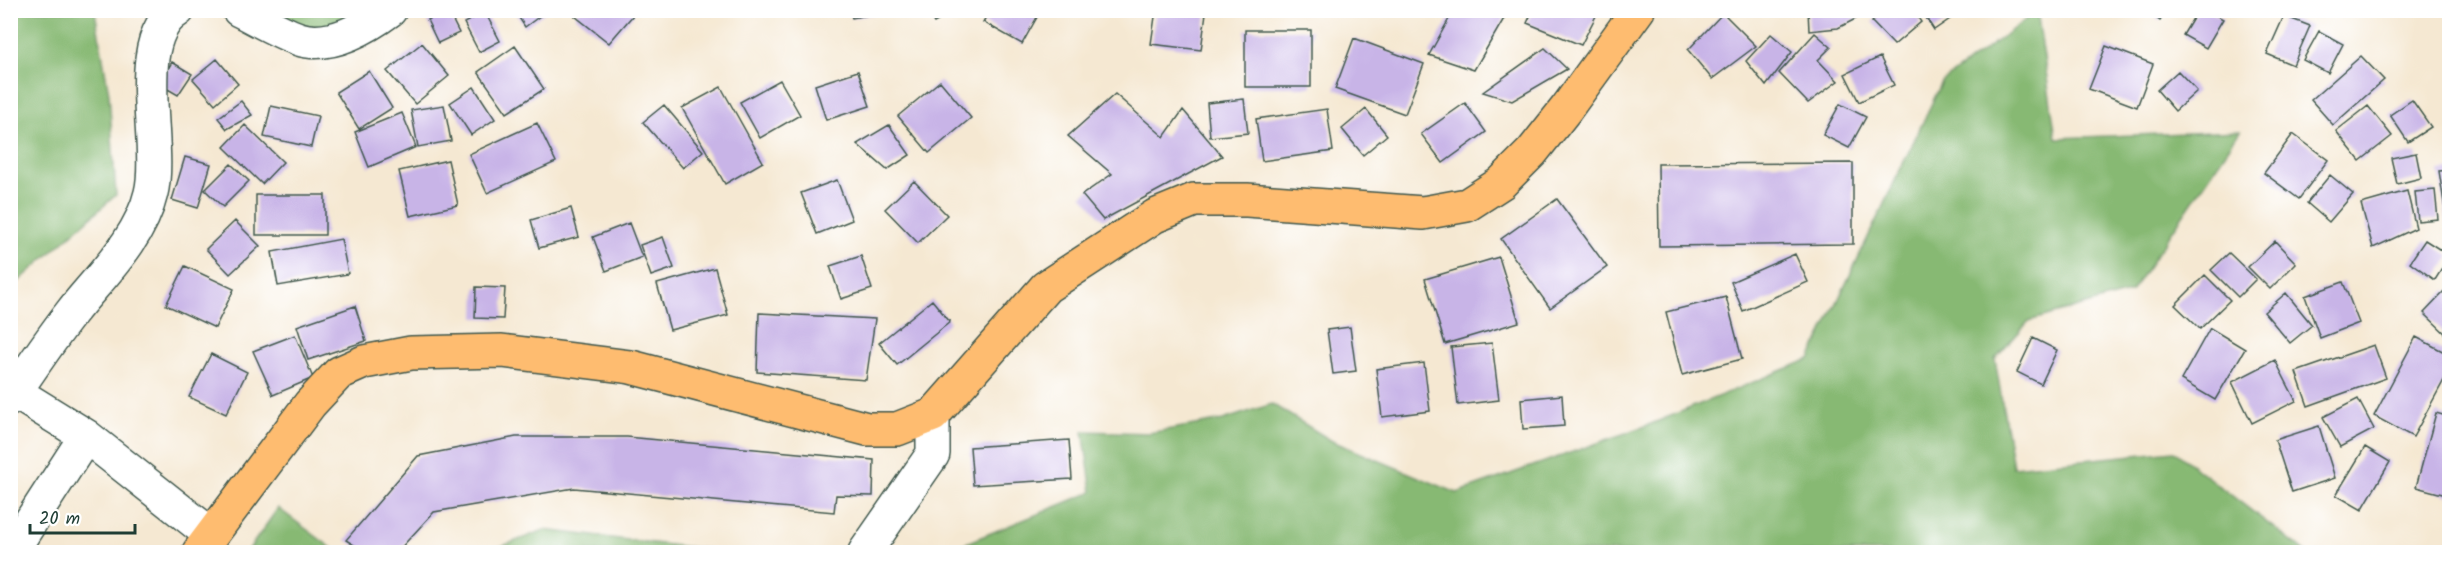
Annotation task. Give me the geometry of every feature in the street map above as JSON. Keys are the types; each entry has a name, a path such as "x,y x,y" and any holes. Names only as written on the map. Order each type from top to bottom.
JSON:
{"main road":[{"path":"205,543 310,404 339,373 364,362 411,353 502,351 631,367 867,429 897,429 933,415 1046,287 1155,216 1194,200 1247,200 1423,213 1467,205 1501,183 1532,152 1638,10"}],"street":[{"path":"178,10 165,18 151,58 152,189 146,212 133,237 61,326 12,395 86,436 205,543"},
{"path":"239,10 301,40 326,39 357,33 390,10"},
{"path":"865,552 933,454 933,415"},
{"path":"11,552 86,436"}],"green space":[{"path":"11,10 95,11 109,94 116,195 11,288"},
{"path":"248,11 402,11 337,47"},
{"path":"2037,11 2056,138 2240,131 2131,292 2029,321 1995,359 2013,467 2174,451 2305,552 944,552 1092,492 1083,431 1149,433 1223,420 1272,404 1332,441 1457,493 1651,424 1810,359 1942,82"},
{"path":"278,508 337,552 247,552"},
{"path":"544,530 729,552 487,552"}],"building":[{"path":"514,10 548,10 525,27"},
{"path":"579,10 630,10 634,14 609,43 575,16"},
{"path":"849,10 882,10 880,13 852,18"},
{"path":"926,10 958,10 934,23"},
{"path":"990,10 1041,10 1022,44 983,22"},
{"path":"1156,10 1206,13 1201,50 1151,44"},
{"path":"1454,10 1509,10 1474,70 1429,55"},
{"path":"1533,10 1599,10 1581,45 1527,23"},
{"path":"1808,10 1873,10 1838,28 1809,31"},
{"path":"1884,10 1913,10 1921,22 1894,45 1872,22"},
{"path":"1921,10 1963,10 1934,30"},
{"path":"2145,10 2167,10 2160,21"},
{"path":"2198,10 2207,10 2223,19 2206,48 2183,35"},
{"path":"448,11 459,33 438,43 427,20"},
{"path":"485,12 500,41 479,52 464,23"},
{"path":"1723,13 1756,46 1712,79 1688,50"},
{"path":"2284,16 2310,26 2293,65 2267,54"},
{"path":"1245,30 1311,30 1311,87 1245,87"},
{"path":"2319,31 2343,44 2328,73 2303,60"},
{"path":"1815,33 1831,47 1818,60 1838,81 1808,103 1779,73"},
{"path":"1771,34 1792,52 1766,86 1746,61"},
{"path":"1354,38 1424,64 1405,114 1335,89"},
{"path":"422,43 449,76 415,104 387,71"},
{"path":"515,46 544,89 507,113 478,72"},
{"path":"2106,46 2153,64 2137,107 2089,89"},
{"path":"1545,48 1567,69 1512,101 1483,92"},
{"path":"2361,56 2384,80 2333,125 2311,100"},
{"path":"1880,57 1894,85 1859,102 1845,74"},
{"path":"217,59 238,84 215,104 193,79"},
{"path":"172,62 192,74 178,95 159,84"},
{"path":"369,71 392,108 359,129 336,92"},
{"path":"858,71 870,106 826,120 815,85"},
{"path":"2178,71 2197,91 2175,111 2157,90"},
{"path":"780,80 800,115 760,138 740,102"},
{"path":"940,81 971,118 929,153 898,116"},
{"path":"474,87 495,119 471,135 450,103"},
{"path":"721,87 763,162 725,184 682,108"},
{"path":"1115,94 1164,137 1183,110 1222,156 1103,220 1082,195 1112,174 1068,136"},
{"path":"1244,99 1248,133 1210,137 1207,103"},
{"path":"2412,100 2431,127 2408,142 2390,115"},
{"path":"241,101 252,115 227,129 218,118"},
{"path":"1465,103 1486,132 1443,163 1421,134"},
{"path":"1840,104 1866,117 1849,148 1823,135"},
{"path":"444,105 451,141 418,147 411,110"},
{"path":"664,105 703,151 683,168 643,122"},
{"path":"271,106 318,116 311,147 264,137"},
{"path":"2368,106 2392,136 2360,161 2336,131"},
{"path":"1327,109 1333,151 1262,161 1256,119"},
{"path":"1366,109 1387,135 1363,155 1342,129"},
{"path":"402,113 416,147 369,167 355,132"},
{"path":"537,123 556,162 487,193 469,154"},
{"path":"245,125 283,162 262,184 224,147"},
{"path":"889,125 910,155 887,170 857,144"},
{"path":"2293,134 2328,160 2299,199 2264,173"},
{"path":"2416,153 2421,178 2397,184 2391,158"},
{"path":"185,157 211,164 198,208 172,200"},
{"path":"448,160 458,205 410,216 399,171"},
{"path":"1853,163 1853,244 1659,246 1658,164"},
{"path":"231,164 249,181 223,207 205,190"},
{"path":"2450,170 2450,228 2448,228 2439,171"},
{"path":"2330,175 2353,194 2329,222 2307,203"},
{"path":"837,180 852,220 817,234 801,193"},
{"path":"914,181 947,215 918,243 885,209"},
{"path":"2435,190 2438,219 2418,221 2415,192"},
{"path":"2407,191 2416,228 2373,248 2361,204"},
{"path":"256,195 325,195 325,235 256,235"},
{"path":"1557,199 1607,267 1550,308 1501,239"},
{"path":"571,208 579,237 539,248 531,220"},
{"path":"235,221 260,246 230,274 206,249"},
{"path":"629,223 642,257 606,271 593,237"},
{"path":"663,237 674,268 651,276 640,245"},
{"path":"341,239 348,274 278,286 272,252"},
{"path":"2425,240 2450,256 2435,280 2410,262"},
{"path":"2275,241 2296,263 2270,289 2248,267"},
{"path":"2229,253 2256,279 2238,297 2211,270"},
{"path":"1795,254 1808,282 1743,311 1731,282"},
{"path":"861,256 872,289 841,299 830,266"},
{"path":"1499,257 1519,322 1445,344 1425,279"},
{"path":"185,266 234,289 215,328 166,305"},
{"path":"715,268 728,315 670,330 657,284"},
{"path":"2205,275 2230,300 2200,329 2175,305"},
{"path":"2343,282 2359,323 2320,338 2305,296"},
{"path":"476,287 505,288 503,319 475,318"},
{"path":"2446,290 2450,293 2450,338 2424,313"},
{"path":"2286,293 2312,325 2290,343 2264,312"},
{"path":"1726,297 1742,359 1682,375 1666,312"},
{"path":"932,300 950,322 897,365 879,343"},
{"path":"355,306 366,341 308,360 297,326"},
{"path":"759,313 875,319 866,380 757,372"},
{"path":"1350,327 1356,371 1333,374 1327,330"},
{"path":"2210,328 2245,349 2215,400 2181,380"},
{"path":"295,335 313,378 273,395 253,351"},
{"path":"2416,337 2450,355 2450,369 2413,437 2374,416"},
{"path":"2033,338 2057,350 2041,384 2017,372"},
{"path":"1492,343 1499,400 1458,405 1451,347"},
{"path":"2374,345 2386,378 2308,406 2296,372"},
{"path":"211,354 247,372 226,414 189,397"},
{"path":"2275,360 2296,401 2252,423 2232,382"},
{"path":"1424,363 1430,411 1382,417 1376,369"},
{"path":"1562,395 1564,426 1523,429 1521,399"},
{"path":"2358,399 2374,429 2340,447 2323,417"},
{"path":"2436,413 2450,417 2450,496 2416,487"},
{"path":"2319,426 2335,478 2292,492 2275,440"},
{"path":"516,437 627,437 874,460 873,496 836,495 834,512 574,488 434,512 397,552 365,552 346,540 418,456"},
{"path":"1069,440 1072,479 973,485 970,447"},
{"path":"2365,447 2390,462 2362,510 2336,495"}]}
